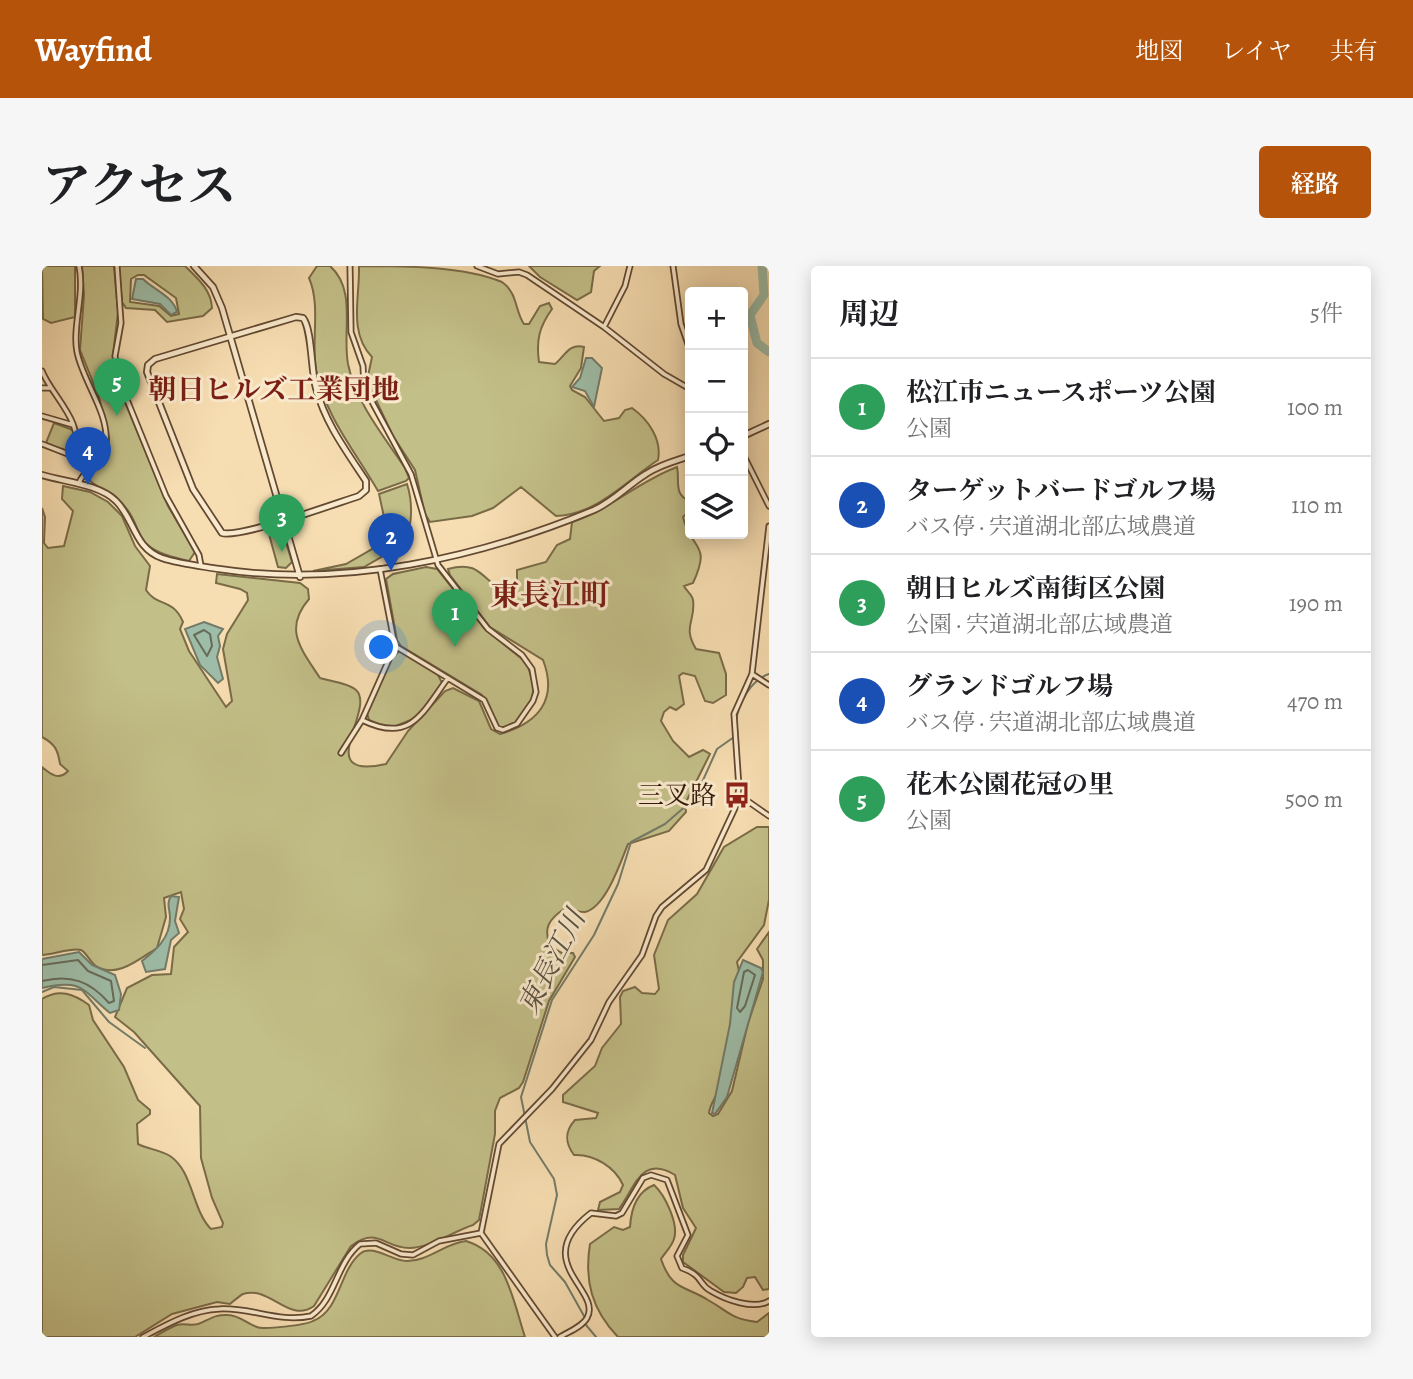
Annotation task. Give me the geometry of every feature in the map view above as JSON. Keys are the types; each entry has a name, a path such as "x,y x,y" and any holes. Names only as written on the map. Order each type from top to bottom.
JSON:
{"street":[{"path":"78,485 106,447 101,415 78,355 81,296 79,266"},
{"path":"117,266 121,323 115,356 119,380 166,496 199,555 201,566"},
{"path":"194,266 213,286 231,337 300,577"},
{"path":"349,266 351,332 363,366 364,387 384,430 411,474 438,565 488,629 528,661 536,692 517,724 502,730 495,726 484,700 395,646"},
{"path":"477,266 498,274 519,272 527,275 604,327 664,374 685,386"},
{"path":"604,327 625,286 630,266"},
{"path":"673,266 681,324 690,350"},
{"path":"296,317 305,320 309,328 310,364 320,401 333,430 367,484 361,495 232,534 222,533 193,489 147,372 148,365 155,359 231,337 296,317"},
{"path":"42,371 73,425 76,441 73,452 68,454 42,444"},
{"path":"42,388 50,388"},
{"path":"42,416 73,425"},
{"path":"748,434 769,424"},
{"path":"42,475 99,490 117,502 137,538 154,554 201,566 300,577 380,569 491,545 593,510 652,470 685,458"},
{"path":"748,464 769,506"},
{"path":"769,526 752,674 733,714 739,795 706,870 656,916 642,955 609,1002 592,1040 552,1090 499,1144 481,1233 558,1337 582,1324 589,1313 588,1303 564,1254 568,1238 591,1213 615,1216 622,1213 637,1184 651,1175 659,1176 671,1185 687,1227 688,1235 677,1256 682,1268 697,1274 709,1291 749,1305 762,1305 769,1301"},
{"path":"341,752 362,720 395,646 380,569"},
{"path":"752,674 769,685"},
{"path":"362,720 382,730 406,725 416,720 448,678"},
{"path":"739,795 769,817"},
{"path":"143,1337 177,1320 218,1309 277,1318 311,1316 325,1302 341,1267 359,1244 376,1243 401,1254 413,1255 439,1241 481,1233"}],"shaded area":[{"path":"42,266 75,266 75,317 51,323 43,319"},
{"path":"82,266 114,266 118,312 113,355 115,378 168,506 195,552 189,561 154,550 141,536 126,508 115,496 89,479 90,473 107,452 109,439 99,397 80,350 84,295"},
{"path":"119,266 185,266 206,290 212,308 203,316 167,322 155,310 126,308 122,302","holes":["144,275 176,298 179,314 171,316 159,306 130,302 131,279"]},
{"path":"317,266 330,266 343,287 347,312 348,364 352,378 364,405 409,478 378,491 342,433 320,387 315,359 313,289 309,278"},
{"path":"359,266 451,270 502,282 514,297 524,324 529,324 540,306 549,303 552,309 541,328 538,341 539,362 555,364 571,349 584,347 581,368 570,386 572,390 585,397 604,421 619,418 625,410 632,408 649,424 656,438 658,460 610,496 571,514 556,516 521,487 493,508 472,516 430,522 425,514 415,470 393,436 367,381 372,357 360,337 358,325"},
{"path":"529,266 600,266 594,271 591,292 577,300 540,277"},
{"path":"54,423 73,430 74,440 70,452 46,443"},
{"path":"677,467 679,491 685,498 685,539 693,539 700,553 701,560 693,583 684,586 693,600 690,635 696,649 719,653 726,674 726,695 713,703 705,701 695,676 683,673 679,676 684,704 676,710 670,707 664,712 661,721 673,741 689,757 703,750 710,754 685,804 686,812 669,831 628,844 606,893 593,908 585,912 564,909 554,916 547,929 550,946 562,953 573,953 575,957 549,1001 523,1082 519,1088 500,1098 495,1111 495,1134 479,1220 442,1239 417,1247 400,1247 375,1238 360,1240 351,1246 314,1306 305,1310 288,1308 262,1295 243,1294 230,1304 217,1302 172,1314 135,1337 42,1337 42,999 60,993 78,998 89,1005 93,1020 124,1067 138,1100 150,1110 150,1114 137,1124 138,1144 166,1154 178,1163 200,1212 211,1229 222,1227 223,1223 212,1198 201,1158 200,1106 134,1032 115,1017 127,988 152,975 171,974 174,947 188,932 180,919 184,909 181,892 164,898 166,917 157,948 128,966 104,969 96,966 83,951 77,949 42,955 42,767 58,776 68,771 60,764 53,745 42,737 42,508 45,517 44,543 48,548 64,546 73,511 62,499 63,486 90,492 108,502 122,516 135,546 150,566 146,590 179,614 183,622 180,629 189,651 226,707 232,701 223,649 227,634 248,600 247,593 240,589 216,583 217,574 300,583 308,589 309,599 297,620 298,639 320,678 356,690 360,699 359,712 349,753 352,762 364,766 386,764 408,731 445,691 453,688 479,701 491,729 500,734 535,716 542,708 548,686 543,660 490,627 448,569 472,568 501,591 517,585 517,570 546,562 557,545 570,539 572,522 600,510"},
{"path":"407,484 411,502 409,531 395,555 385,555 364,567 313,571 346,564 372,549 384,517 379,494"},
{"path":"276,524 282,529 292,562 286,568 278,567 267,527"},
{"path":"426,567 437,569 485,629 527,663 534,687 531,702 513,725 504,728 498,726 482,695 401,646 397,640 386,579 393,574"},
{"path":"400,651 437,673 442,683 416,718 388,729 369,720 367,713 390,659"},
{"path":"757,827 769,827 769,900 764,925 737,962 739,971 725,1058 718,1091 709,1113 713,1116 718,1114 732,1091 748,1023 763,979 763,960 757,949 769,932 769,1289 763,1290 755,1277 747,1278 736,1293 724,1292 683,1262 683,1255 696,1228 683,1208 675,1175 663,1170 647,1171 640,1176 619,1209 598,1210 600,1202 620,1192 623,1185 615,1173 603,1163 582,1155 574,1155 571,1151 567,1138 571,1124 575,1120 596,1118 598,1113 563,1102 563,1095 595,1066 602,1048 621,1024 620,997 623,991 635,987 642,993 655,994 659,989 654,955 668,920 697,894 724,847"},
{"path":"654,1185 666,1203 675,1226 673,1242 661,1259 670,1277 680,1286 735,1317 757,1322 769,1313 769,1337 618,1337 609,1327 596,1305 589,1283 590,1244 614,1227 623,1230 630,1227 636,1202 643,1192"},
{"path":"466,1241 480,1247 500,1267 512,1294 525,1337 154,1337 177,1325 198,1324 223,1315 236,1316 261,1328 309,1323 322,1316 329,1308 348,1269 361,1253 371,1250 401,1260 414,1261"}],"water":[{"path":"136,279 143,279 167,297 177,312 171,315 160,304 132,299"},
{"path":"586,358 592,358 602,368 594,407 585,391 572,387 580,378"},
{"path":"204,622 223,629 218,636 220,646 217,657 223,679 218,683 200,665 185,629"},
{"path":"171,896 179,897 175,921 179,933 171,940 165,969 146,972 142,961 157,948 168,932 168,904"},
{"path":"79,952 92,965 115,975 121,994 119,1010 110,1013 81,988 74,986 56,985 42,988 42,959"},
{"path":"743,960 761,968 763,972 727,1097 715,1114 712,1113 730,1024 734,982"}],"waterway":[{"name":"東長江川","path":"762,266 764,295 750,315 757,343 769,352"},
{"name":"東長江川","path":"736,722 739,707 751,687 769,674"},
{"name":"東長江川","path":"584,1316 565,1282 550,1265 547,1255 546,1244 557,1195 554,1179 530,1142 521,1097 552,1000 594,935 618,884 631,842 665,824 695,798 717,749 734,737"},
{"path":"42,992 54,987 82,990 109,1022 145,1048"},
{"name":"東長江川","path":"586,1325 596,1337"}],"place":[{"name":"花木公園花冠の里","path":"117,416"},
{"name":"グランドゴルフ場","path":"88,485"},
{"name":"朝日ヒルズ南街区公園","path":"282,552"},
{"name":"ターゲットバードゴルフ場","path":"391,571"},
{"name":"松江市ニュースポーツ公園","path":"455,647"},
{"name":"三叉路","path":"737,795"}],"district":[{"name":"朝日ヒルズ工業団地","path":"274,390"},
{"name":"東長江町","path":"550,595"}]}
